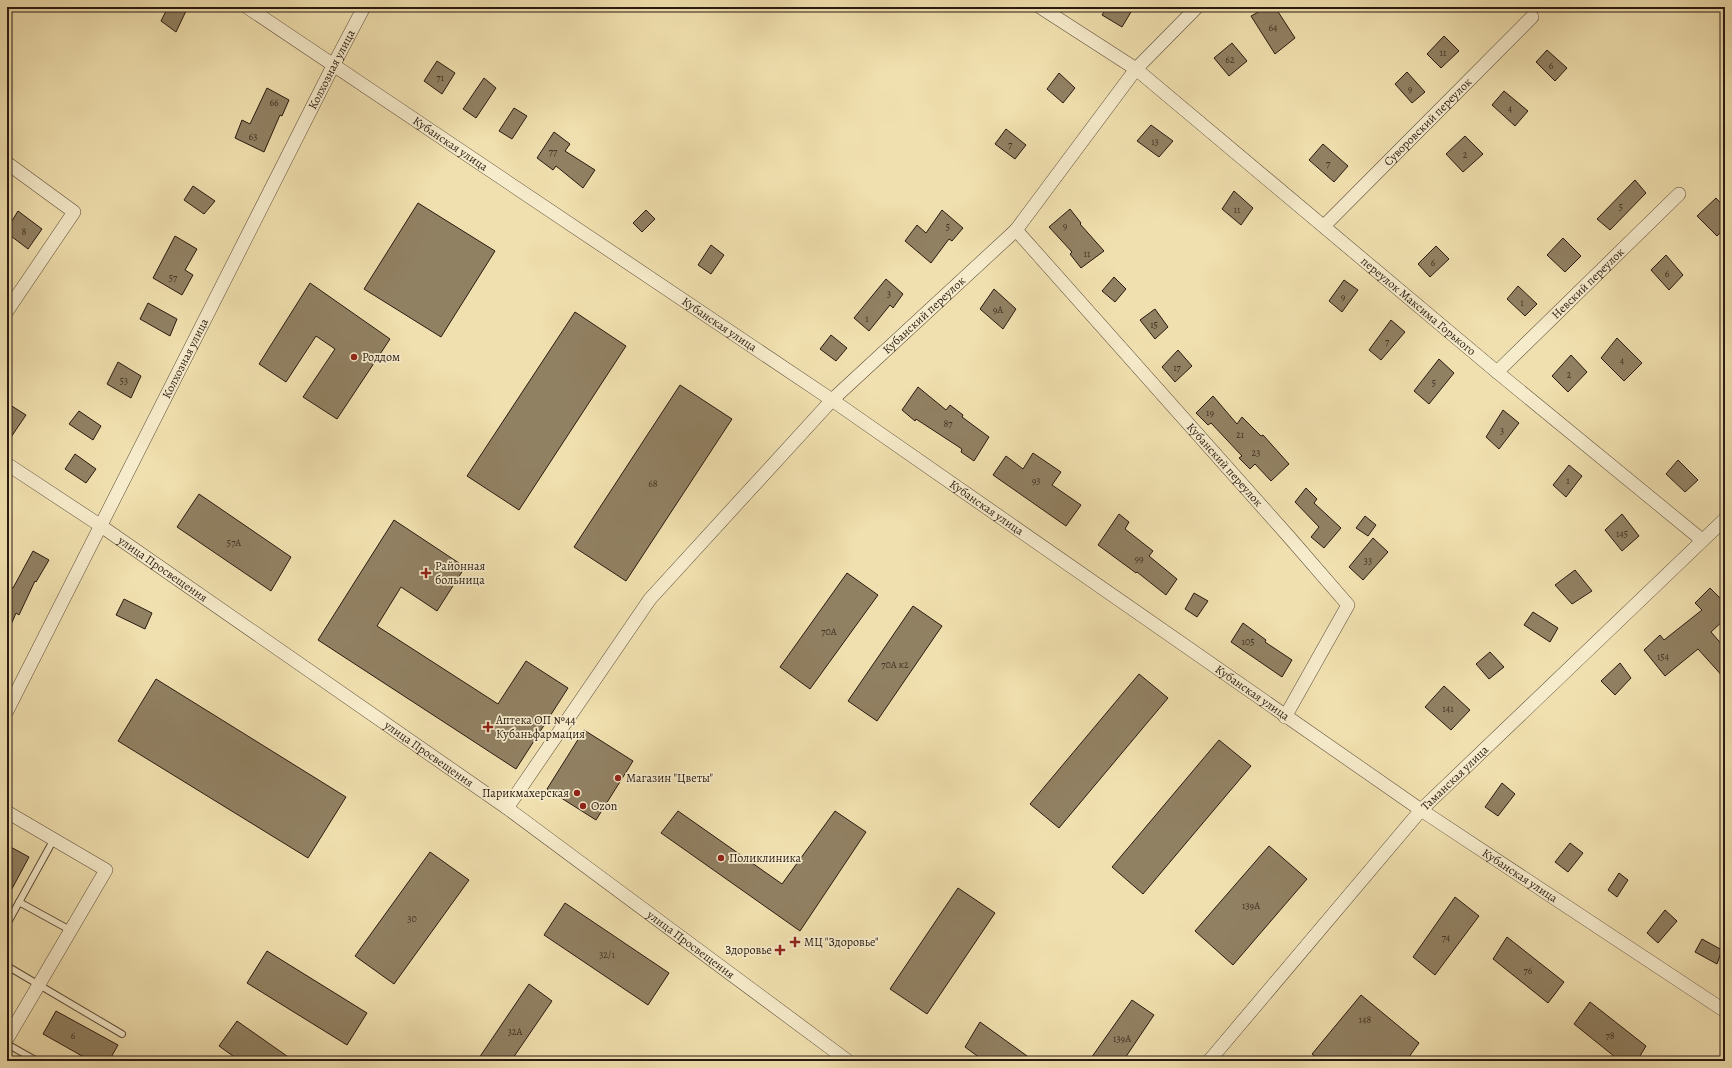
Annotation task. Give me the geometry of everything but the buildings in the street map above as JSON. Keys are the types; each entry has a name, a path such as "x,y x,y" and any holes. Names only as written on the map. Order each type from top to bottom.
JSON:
{"street":[{"name":"Кубанская улица","path":"247,7 334,64 832,400 1285,717 1421,810 1725,1011"},
{"name":"Колхозная улица","path":"7,711 364,7"},
{"name":"переулок Максима Горького","path":"1040,7 1136,68 1497,372 1702,540"},
{"name":"Кубанский переулок","path":"507,808 650,599 832,400 1016,230 1136,68 1197,7"},
{"name":"Суворовский переулок","path":"1324,226 1532,17"},
{"path":"7,163 74,212 7,311"},
{"name":"Невский переулок","path":"1497,372 1679,194"},
{"name":"Кубанский переулок","path":"1016,230 1285,532 1348,605 1285,717"},
{"name":"улица Просвещения","path":"7,464 101,526 507,808 848,1061"},
{"name":"Таманская улица","path":"1209,1061 1421,810 1725,519"},
{"path":"7,812 106,870 7,1039"}],"lane":[{"path":"8,924 54,839"},
{"path":"19,902 70,930"},
{"path":"7,966 122,1034"},
{"path":"7,1044 37,1061"}],"place":[{"name":"Роддом","path":"354,357"},
{"name":"Районная больница","path":"426,573"},
{"name":"Аптека ОП №44 Кубаньфармация","path":"488,727"},
{"name":"Магазин \"Цветы\"","path":"618,778"},
{"name":"Парикмахерская","path":"577,793"},
{"name":"Ozon","path":"583,806"},
{"name":"Поликлиника","path":"721,858"},
{"name":"МЦ \"Здоровье\"","path":"795,942"},
{"name":"Здоровье","path":"780,950"}]}
